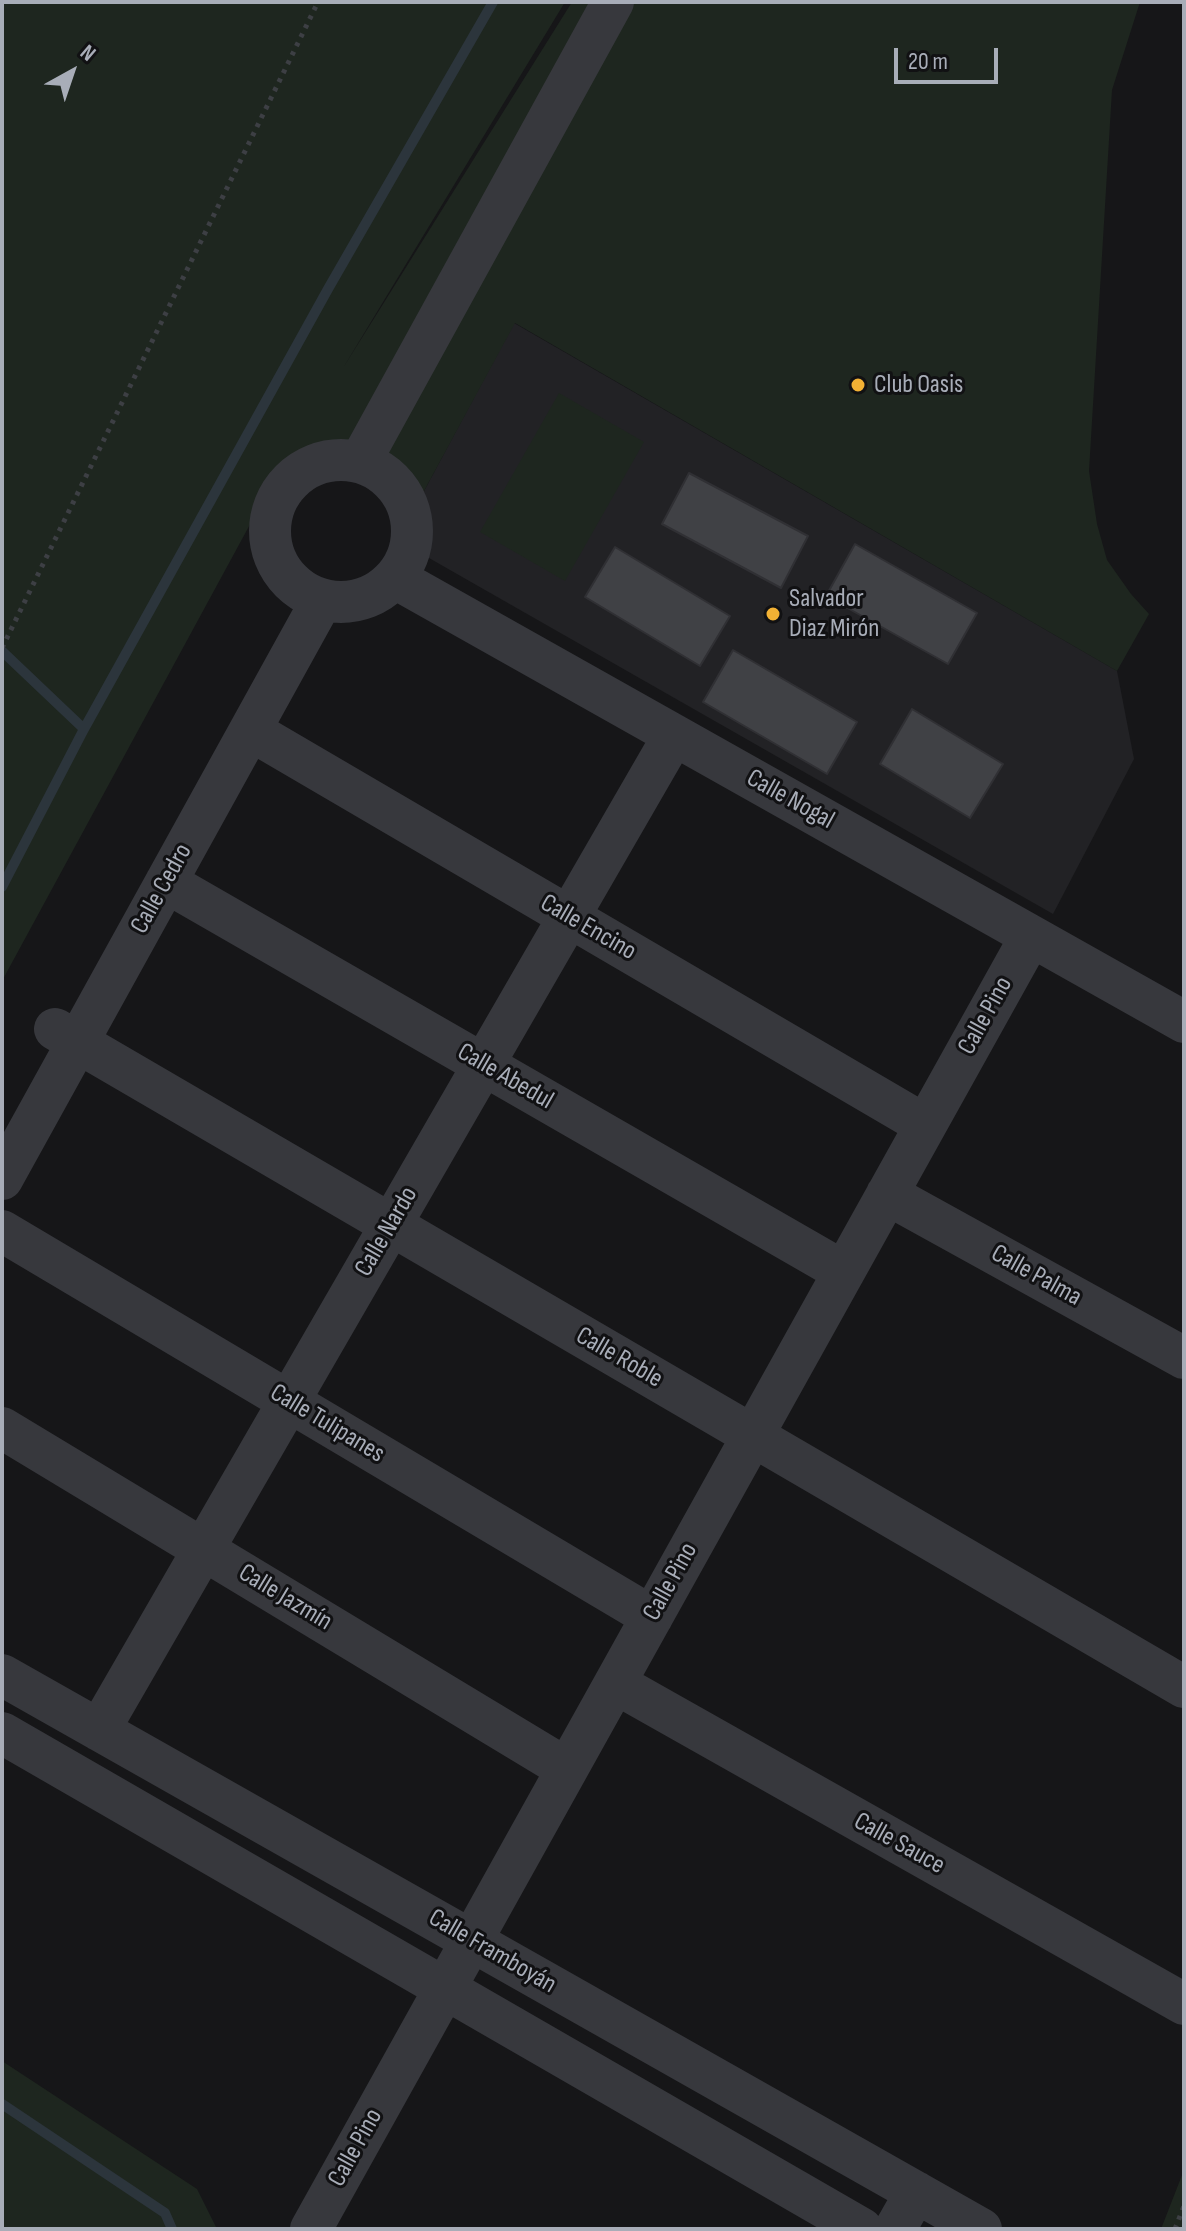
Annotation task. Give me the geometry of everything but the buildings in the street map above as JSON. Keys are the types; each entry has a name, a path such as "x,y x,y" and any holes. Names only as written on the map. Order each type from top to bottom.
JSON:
{"street":[{"path":"360,462 613,2"},
{"path":"347,459 387,476 408,507 412,525 411,544 395,578 365,599 347,602 311,595 286,578 272,552 269,538 275,501 287,483 300,471 316,463 347,459"},
{"name":"Calle Nogal","path":"395,578 1184,1022"},
{"name":"Calle Cedro","path":"2,1123 66,1036 166,882 250,730 311,595"},
{"name":"Calle Cedro","path":"2,1179 66,1036 311,595"},
{"name":"Calle Encino","path":"250,730 925,1125"},
{"name":"Calle Nardo","path":"99,1730 674,735"},
{"name":"Calle Abedul","path":"166,882 844,1272"},
{"name":"Calle Pino","path":"311,2229 1031,936"},
{"name":"Calle Roble","path":"66,1036 1184,1687"},
{"name":"Calle Palma","path":"887,1194 1184,1358"},
{"name":"Calle Tulipanes","path":"2,1231 652,1617"},
{"name":"Calle Jazmín","path":"2,1428 567,1769"},
{"name":"Calle Framboyán","path":"2,1675 981,2229"},
{"name":"Calle Sauce","path":"615,1683 1184,2004"},
{"path":"2,1733 862,2229"},
{"path":"895,2229 916,2192"}],"path":[{"path":"2,648 318,2"},
{"path":"1175,2229 1184,2206"}],"shaded area":[{"path":"2,2 565,2 343,368 572,2 1140,2 1112,90 1089,471 1097,524 1107,560 1149,614 1117,671 515,323 424,491 368,451 333,447 285,460 2,981"},
{"name":"Salvador Diaz Mirón","path":"514,323 1117,671 1134,759 1053,914 429,558 424,491"},
{"path":"559,393 644,442 565,581 480,532"},
{"path":"2,2061 197,2189 217,2229 2,2229"},
{"path":"1184,2170 1184,2229 1161,2229"}],"waterway":[{"path":"2,887 84,729 328,289 493,2"},
{"path":"2,651 84,729"},
{"path":"2,2104 165,2213 172,2229"}],"place":[{"name":"Club Oasis","path":"858,385"},
{"name":"Salvador Diaz Mirón","path":"773,614"}]}
